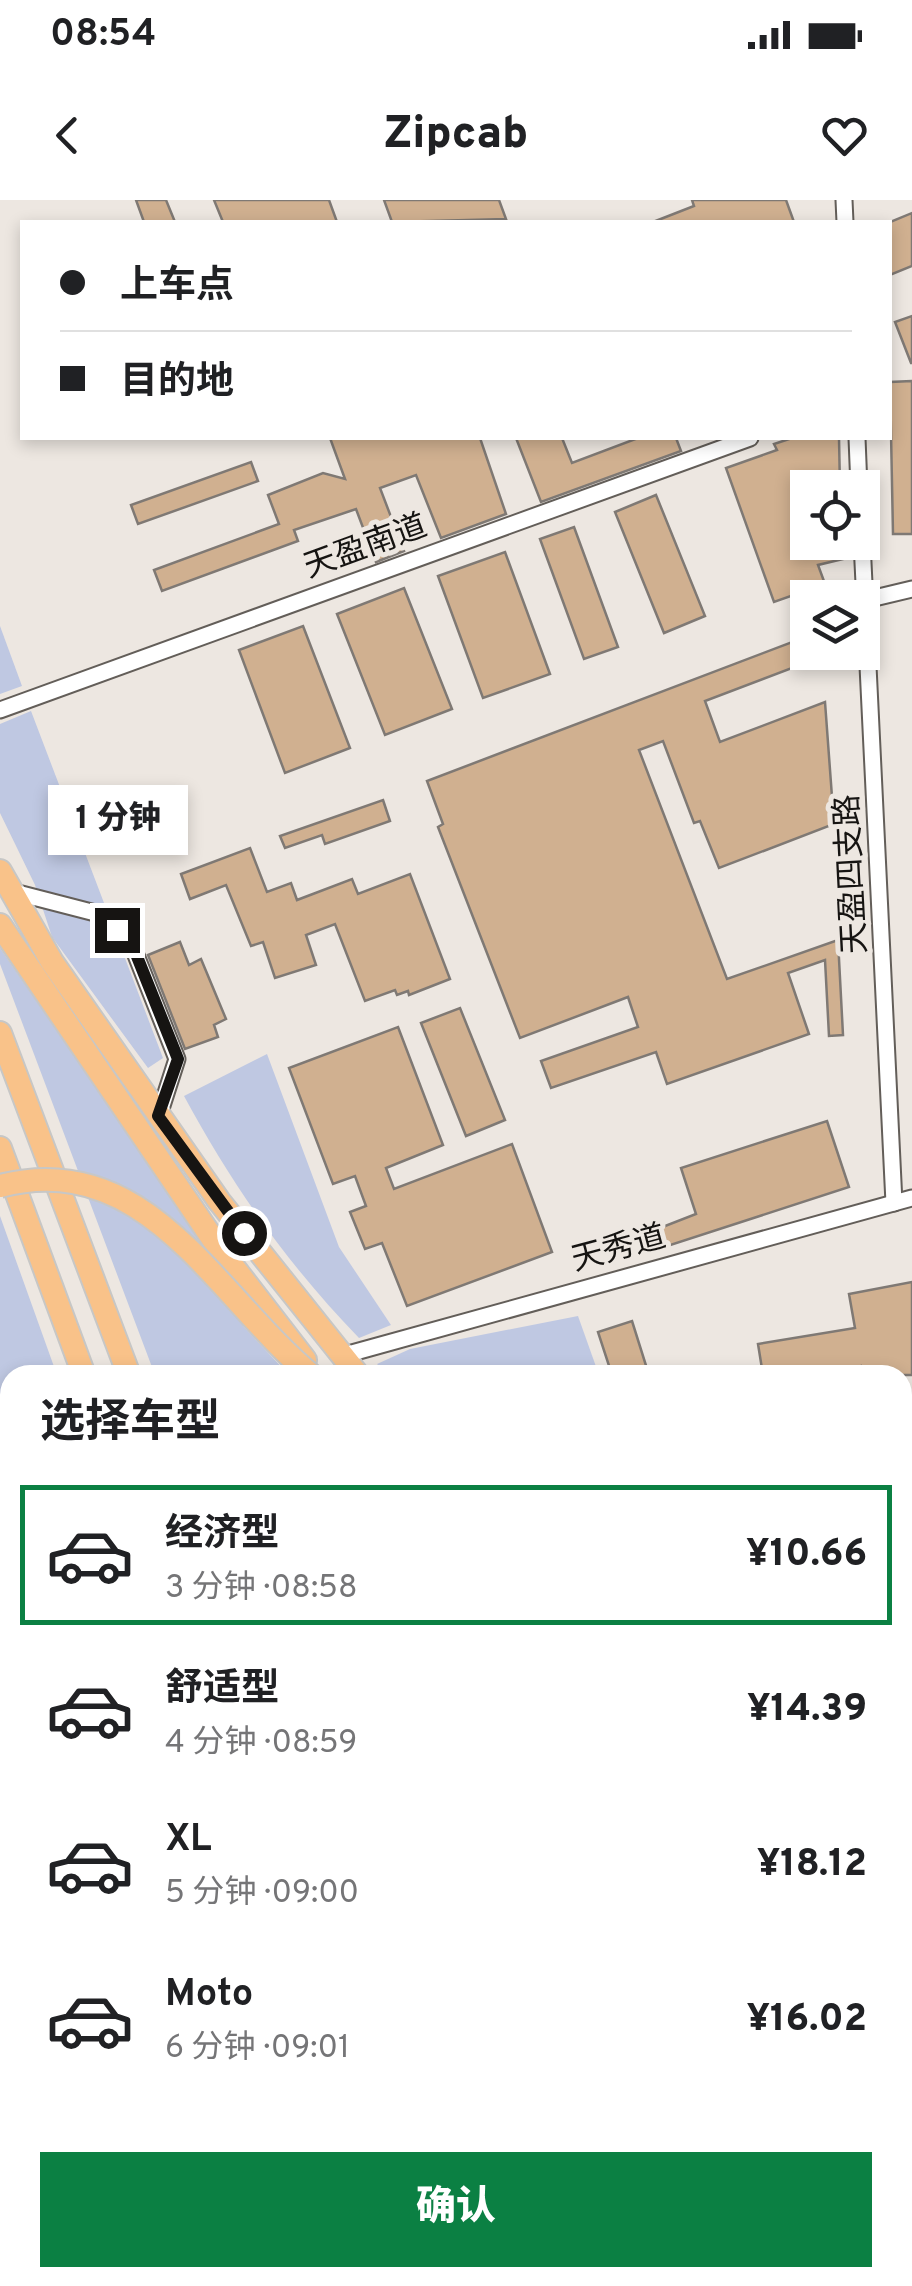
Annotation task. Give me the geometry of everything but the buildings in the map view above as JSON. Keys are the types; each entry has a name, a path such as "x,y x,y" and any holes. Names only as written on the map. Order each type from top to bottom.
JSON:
{"highway":[{"path":"5,881 52,962 158,1116 219,1201 350,1365"},
{"path":"0,925 221,1251 306,1365"},
{"path":"0,1033 125,1365"},
{"path":"0,1148 80,1365"},
{"path":"0,1186 45,1176 70,1178 103,1188 138,1207 186,1246 247,1316 303,1365"}],"street":[{"name":"天盈南道","path":"0,710 744,440"},
{"path":"857,440 859,470"},
{"path":"880,597 912,589"},
{"name":"天盈四支路","path":"869,670 894,1202"},
{"path":"5,881 103,915 132,944 178,1059 158,1116"},
{"name":"天秀道","path":"342,1356 912,1198"}],"shaded area":[{"path":"0,626 22,686 0,694"},
{"path":"31,711 163,1058 148,1068 52,937 35,885 0,813 0,724"},
{"path":"0,948 190,1223 244,1327 280,1365 151,1365 0,964"},
{"path":"267,1054 339,1247 391,1325 359,1338 308,1282 263,1223 184,1096"},
{"path":"0,1216 53,1365 0,1365"},
{"path":"578,1316 595,1365 377,1364 410,1349"}],"route":[{"path":"117,930 132,944 178,1059 158,1116 244,1233"}]}
